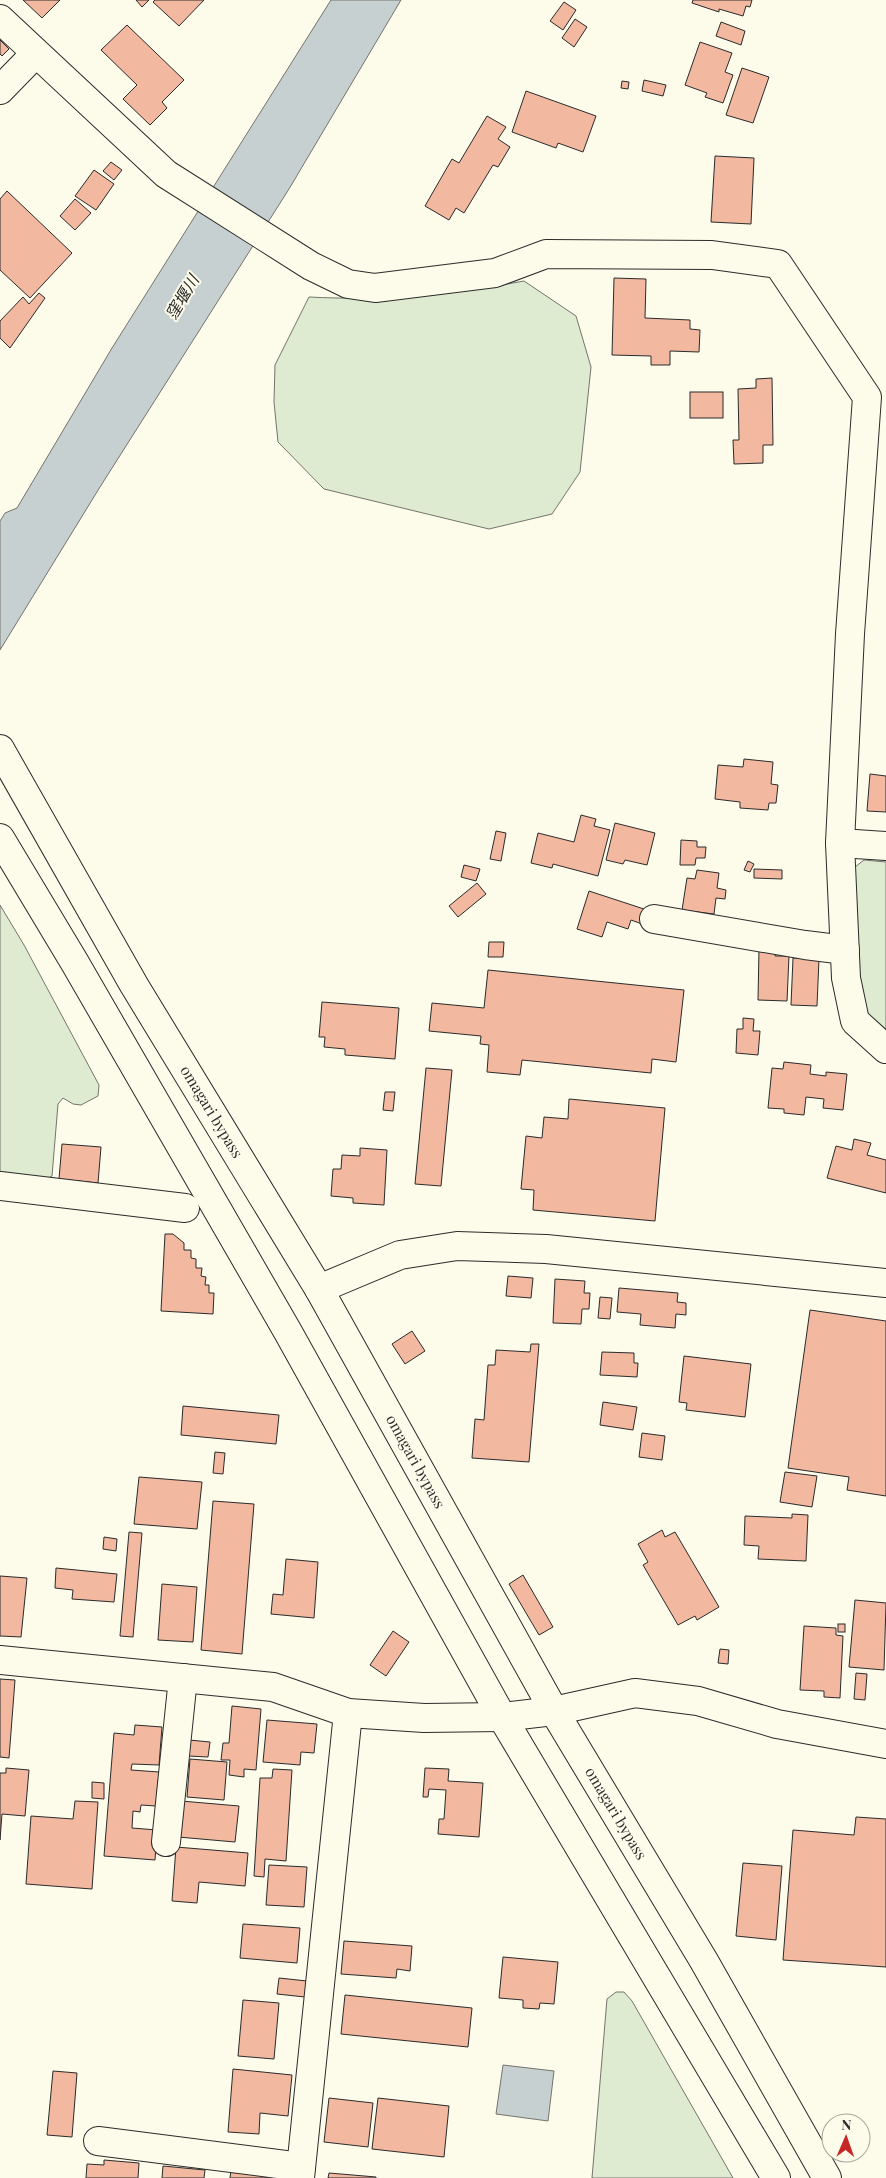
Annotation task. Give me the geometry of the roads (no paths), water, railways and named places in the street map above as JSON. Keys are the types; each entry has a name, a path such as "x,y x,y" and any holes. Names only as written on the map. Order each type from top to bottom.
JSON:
{"main road":[{"path":"0,19 35,54 166,174 311,266 348,284 375,288 495,272 546,254 712,255 778,264 876,397 850,634 840,843 846,978 855,1021 886,1050"},
{"path":"0,90 35,54"},
{"name":"omagari bypass","path":"0,749 134,984 319,1289 554,1710 704,1962 826,2178"},
{"path":"0,838 288,1332 502,1717 776,2178"},
{"path":"840,843 886,846"},
{"path":"654,919 845,950"},
{"path":"0,1186 185,1208"},
{"path":"319,1289 400,1255 457,1246 546,1249 886,1283"},
{"path":"0,1660 272,1687 348,1713 424,1718 502,1717 554,1710 635,1693 698,1702 777,1724 886,1744"},
{"path":"166,1842 183,1678"},
{"path":"98,2141 300,2172 348,1713"}],"water":[{"name":"窪堰川","path":"331,0 401,0 289,189 100,487 0,650 0,521 5,513 17,508 112,348"},
{"path":"503,2065 554,2071 548,2121 496,2114"}]}
